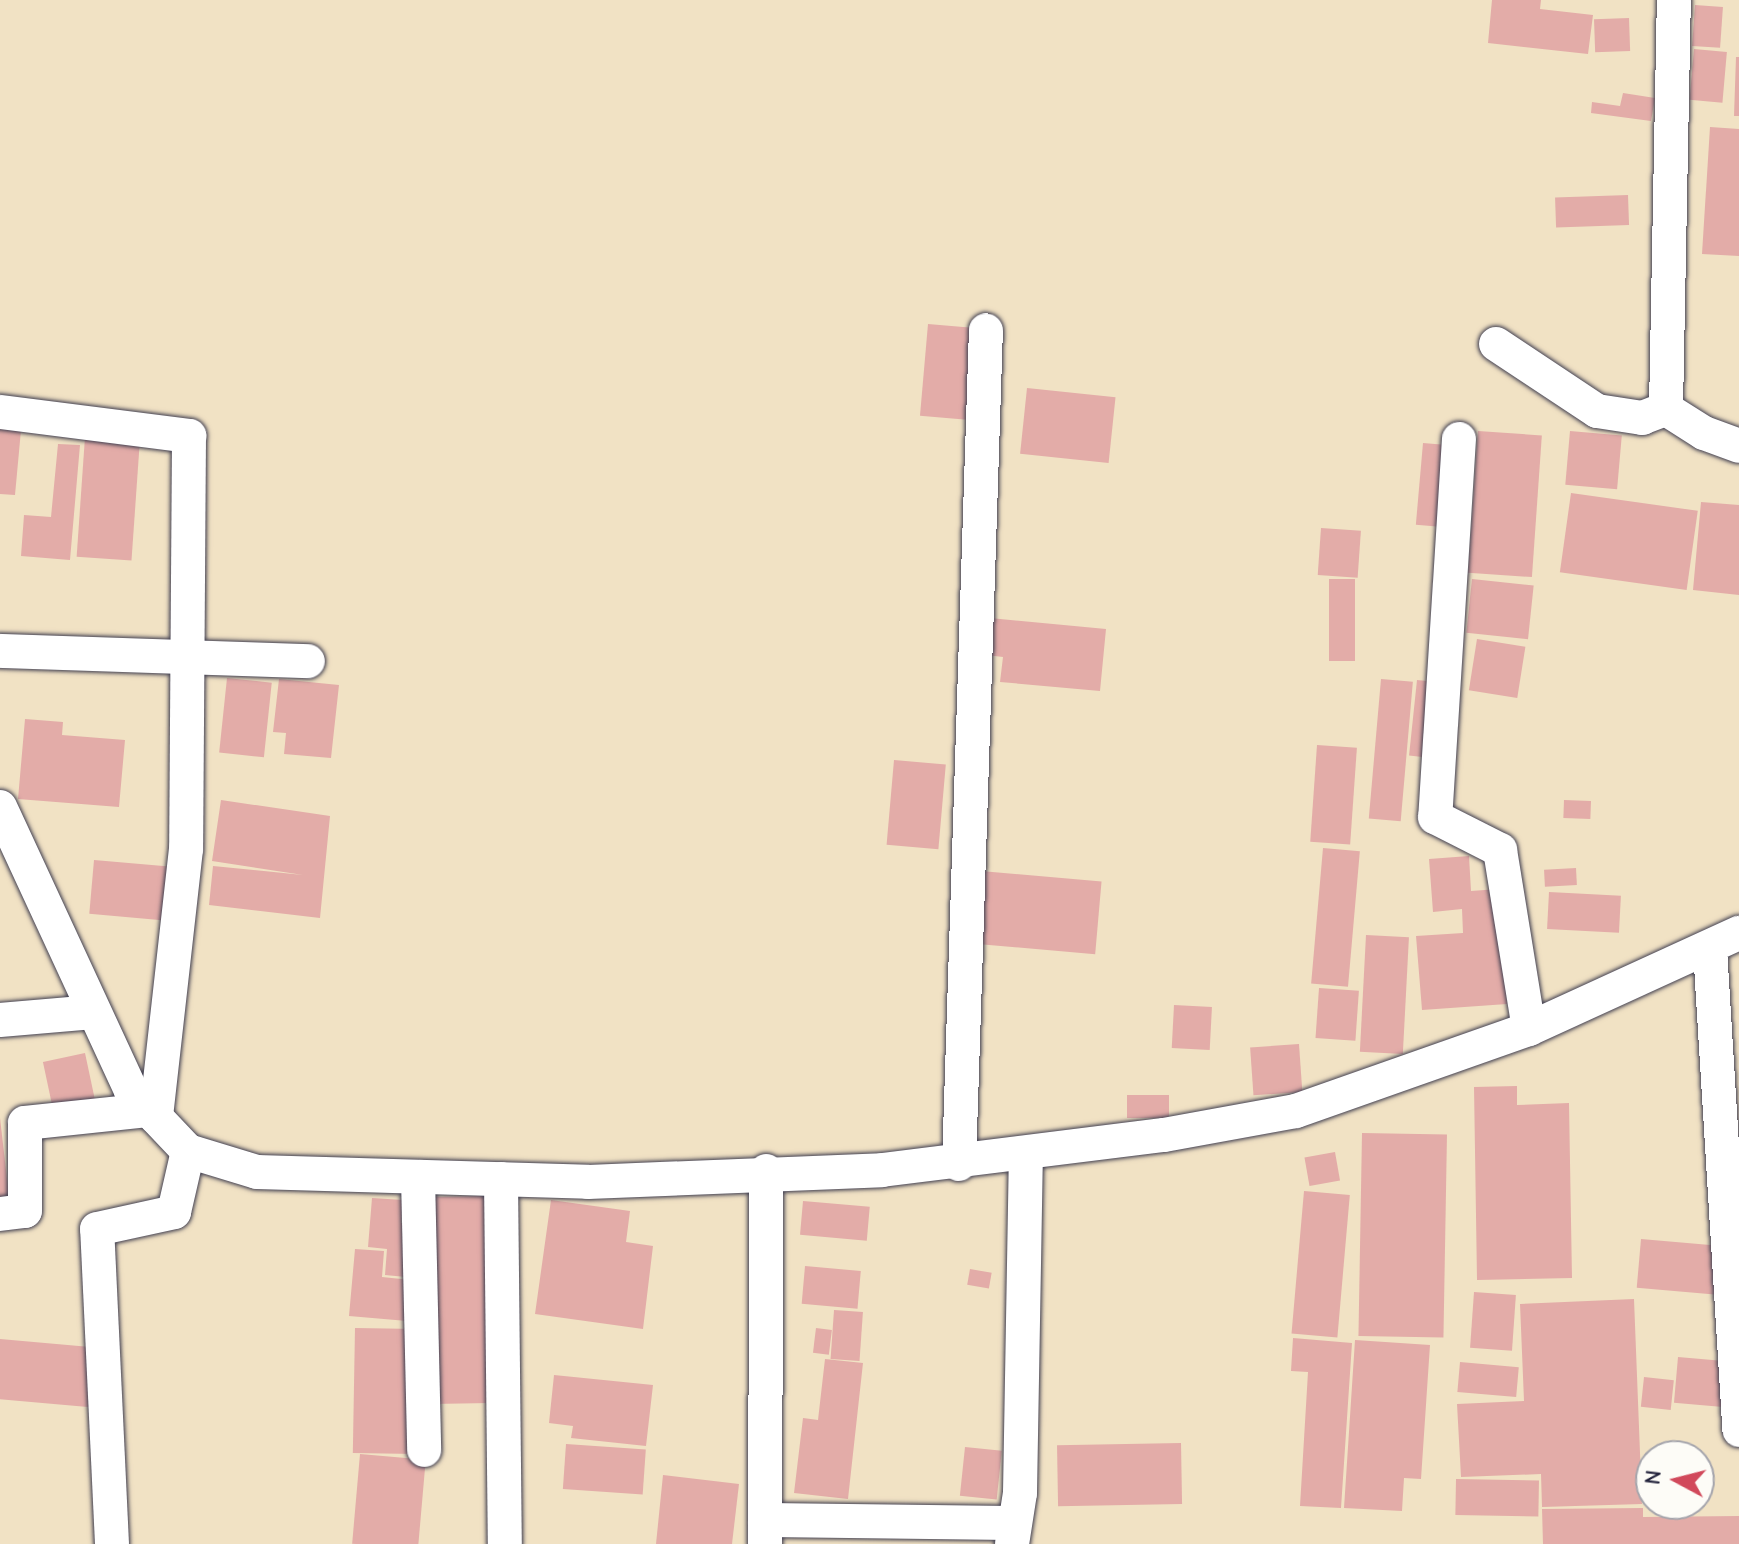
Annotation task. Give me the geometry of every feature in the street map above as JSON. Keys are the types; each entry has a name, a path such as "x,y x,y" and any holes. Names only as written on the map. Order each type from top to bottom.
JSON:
{"street":[{"path":"1666,409 1674,0"},
{"path":"959,1164 986,330"},
{"path":"1496,344 1597,411 1642,418 1666,409"},
{"path":"1666,409 1704,433 1739,446"},
{"path":"0,412 189,436 186,849 152,1113"},
{"path":"1459,439 1435,817 1500,850 1529,1029"},
{"path":"0,651 308,661"},
{"path":"2,815 131,1091 188,1151 257,1172 588,1182 959,1164 1026,1155 1296,1111 1529,1029 1724,941 1739,1430"},
{"path":"0,1020 94,1012"},
{"path":"0,1214 25,1211 25,1123 152,1113"},
{"path":"112,1544 97,1229 174,1212 188,1151"},
{"path":"766,1171 765,1532 1013,1533 1020,1493 1026,1155"},
{"path":"418,1177 424,1450"},
{"path":"501,1179 505,1544"}],"building":[{"path":"1492,0 1541,0 1540,9 1593,15 1588,54 1488,43"},
{"path":"1695,5 1723,7 1720,48 1692,46"},
{"path":"1629,18 1630,51 1595,52 1594,19"},
{"path":"1694,49 1727,52 1722,103 1690,100"},
{"path":"1736,57 1739,57 1739,116 1734,116"},
{"path":"1623,93 1655,98 1651,121 1591,113 1592,102 1620,106"},
{"path":"1710,127 1739,129 1739,256 1702,254"},
{"path":"1628,195 1629,225 1556,228 1555,198"},
{"path":"928,324 975,328 967,420 920,416"},
{"path":"1027,388 1116,397 1109,463 1020,454"},
{"path":"0,428 21,430 15,495 0,494"},
{"path":"1478,431 1542,435 1532,577 1468,573"},
{"path":"1570,431 1622,436 1617,489 1565,485"},
{"path":"85,437 140,441 131,561 77,557"},
{"path":"1423,443 1447,445 1440,527 1416,525"},
{"path":"58,444 80,445 70,560 21,556 24,515 51,517"},
{"path":"1571,493 1698,511 1687,590 1560,572"},
{"path":"1701,502 1739,505 1739,595 1693,590"},
{"path":"1321,528 1361,531 1358,578 1318,575"},
{"path":"1329,579 1355,579 1355,661 1329,661"},
{"path":"1472,579 1534,585 1528,639 1466,633"},
{"path":"990,618 1106,629 1100,691 1000,682 1003,657 986,655"},
{"path":"1477,639 1525,647 1517,698 1469,690"},
{"path":"227,678 272,683 264,757 219,753"},
{"path":"279,679 339,685 331,758 284,754 286,733 273,732"},
{"path":"1381,679 1413,682 1401,821 1369,818"},
{"path":"1417,680 1437,682 1429,758 1409,756"},
{"path":"25,719 63,722 62,735 125,740 119,807 18,799"},
{"path":"1317,745 1357,748 1350,845 1310,842"},
{"path":"894,760 946,765 938,849 887,845"},
{"path":"221,800 330,816 320,918 209,905 213,866 303,875 212,861"},
{"path":"1564,800 1591,801 1590,819 1563,818"},
{"path":"1323,848 1360,851 1348,987 1311,983"},
{"path":"1469,856 1471,891 1498,889 1507,1004 1422,1010 1416,936 1463,933 1462,909 1433,912 1429,859"},
{"path":"94,860 181,868 176,921 89,914"},
{"path":"1576,868 1577,885 1545,887 1544,870"},
{"path":"981,871 1102,882 1095,954 975,944"},
{"path":"1549,892 1621,896 1619,933 1547,929"},
{"path":"1366,935 1409,937 1403,1054 1360,1052"},
{"path":"1319,988 1359,991 1355,1041 1316,1038"},
{"path":"1174,1005 1212,1007 1210,1050 1172,1048"},
{"path":"1299,1044 1302,1092 1253,1095 1250,1047"},
{"path":"85,1053 95,1099 53,1108 43,1062"},
{"path":"1517,1086 1517,1105 1569,1103 1572,1278 1477,1280 1474,1087"},
{"path":"1127,1095 1169,1095 1169,1118 1127,1118"},
{"path":"0,1118 10,1205 0,1206"},
{"path":"1362,1133 1447,1134 1443,1337 1358,1336"},
{"path":"1335,1152 1340,1181 1310,1186 1304,1157"},
{"path":"1304,1191 1350,1195 1337,1337 1292,1333"},
{"path":"487,1196 491,1403 432,1404 428,1197"},
{"path":"372,1198 403,1200 401,1223 410,1224 406,1277 385,1275 387,1249 368,1247"},
{"path":"551,1200 630,1211 626,1242 653,1246 643,1329 535,1314"},
{"path":"803,1201 870,1207 867,1241 800,1235"},
{"path":"1641,1239 1719,1246 1714,1295 1637,1288"},
{"path":"355,1249 384,1251 382,1277 411,1280 407,1321 349,1316"},
{"path":"805,1266 861,1271 857,1309 802,1304"},
{"path":"970,1269 992,1273 989,1289 967,1285"},
{"path":"1474,1292 1516,1295 1512,1351 1470,1348"},
{"path":"1634,1299 1640,1440 1635,1440 1635,1504 1542,1507 1541,1474 1461,1477 1457,1404 1524,1401 1520,1304"},
{"path":"834,1310 863,1312 860,1361 831,1359"},
{"path":"355,1328 418,1329 416,1454 353,1453"},
{"path":"816,1328 832,1330 829,1355 813,1353"},
{"path":"1293,1338 1352,1343 1341,1508 1300,1506 1308,1372 1291,1371"},
{"path":"0,1339 99,1348 93,1407 0,1399"},
{"path":"1355,1340 1430,1345 1421,1479 1404,1478 1402,1511 1344,1508"},
{"path":"1678,1357 1730,1362 1726,1407 1674,1403"},
{"path":"825,1359 863,1363 848,1499 794,1493 803,1418 818,1420"},
{"path":"1460,1362 1519,1367 1516,1397 1457,1392"},
{"path":"554,1375 653,1385 646,1446 571,1438 573,1426 549,1423"},
{"path":"1644,1377 1674,1380 1671,1410 1641,1407"},
{"path":"1181,1443 1182,1504 1058,1506 1057,1445"},
{"path":"566,1444 646,1450 643,1494 563,1489"},
{"path":"965,1447 1002,1451 997,1500 960,1496"},
{"path":"360,1454 426,1460 418,1544 352,1544"},
{"path":"663,1475 739,1484 732,1544 656,1544"},
{"path":"1456,1479 1539,1480 1538,1516 1455,1515"},
{"path":"1635,1508 1635,1520 1715,1520 1715,1516 1739,1516 1739,1544 1543,1544 1542,1509"}]}
